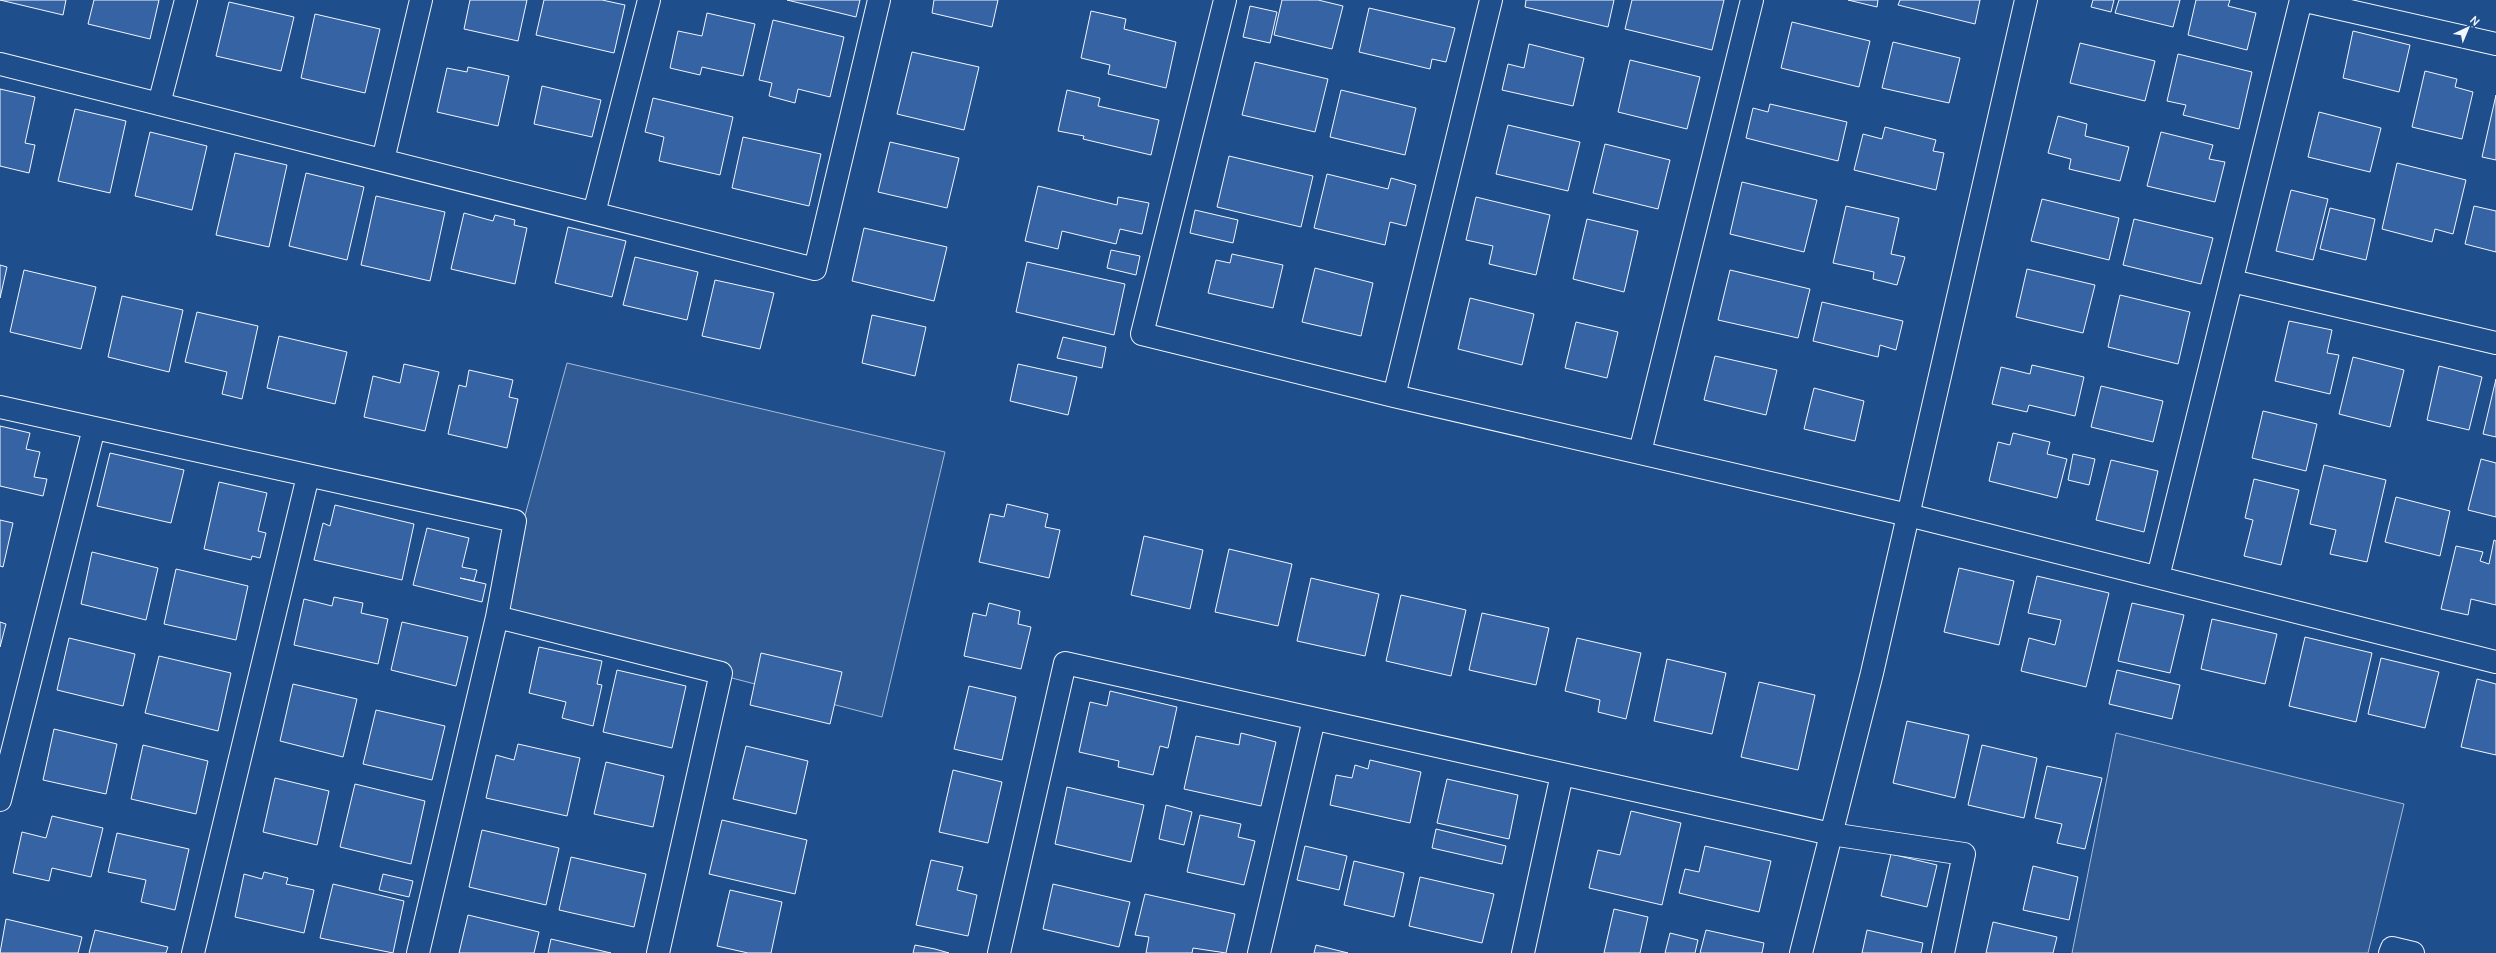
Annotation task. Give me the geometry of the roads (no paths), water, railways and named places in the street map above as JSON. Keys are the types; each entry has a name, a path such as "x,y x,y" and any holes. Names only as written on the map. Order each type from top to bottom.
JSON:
{"street":[{"path":"160,104 186,0"},
{"path":"383,160 421,0"},
{"path":"594,213 649,0"},
{"path":"0,64 815,269 879,0"},
{"path":"1225,0 1142,334 1394,396 1908,515 2496,662"},
{"path":"1394,396 1491,0"},
{"path":"1640,452 1752,0"},
{"path":"1801,953 1872,673 2026,0"},
{"path":"2158,577 2301,0 2496,44"},
{"path":"2232,281 2496,343"},
{"path":"0,407 515,521 497,617 418,953"},
{"path":"0,800 94,428"},
{"path":"193,953 308,476"},
{"path":"497,617 721,673 658,953"},
{"path":"999,953 1065,663 1831,834 1964,854 1943,953"},
{"path":"1259,953 1314,719"},
{"path":"1523,953 1562,774"},
{"path":"2390,953 2392,948 2413,953"}]}
